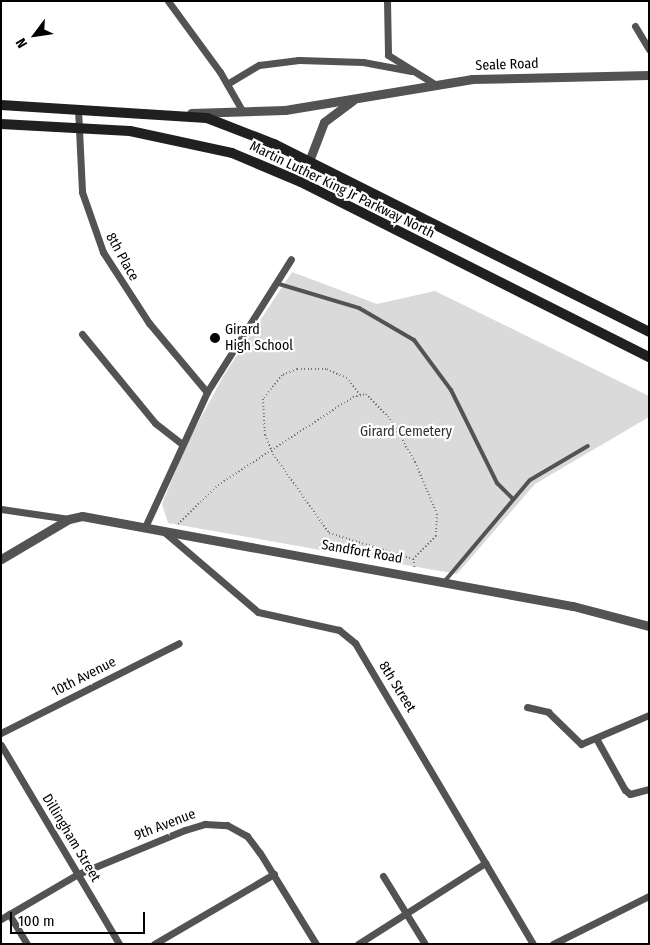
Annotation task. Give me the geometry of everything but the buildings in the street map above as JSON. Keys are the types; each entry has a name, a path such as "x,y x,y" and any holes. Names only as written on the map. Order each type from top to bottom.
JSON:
{"main road":[{"name":"Martin Luther King Jr Parkway North","path":"1,105 171,114 208,118 310,162 649,332"},
{"name":"Martin Luther King Jr Parkway North","path":"1,124 130,131 192,142 239,156 301,182 649,357"}],"street":[{"path":"168,1 226,84 243,112"},
{"path":"387,1 385,48 395,62 433,84"},
{"path":"636,26 649,48"},
{"path":"226,84 259,65 299,60 363,62 411,71"},
{"name":"Seale Road","path":"171,114 285,110 367,94 433,84 649,75"},
{"name":"Seale Road","path":"301,182 324,122 347,102 367,94"},
{"name":"8th Place","path":"78,109 76,129 82,192 103,252 149,323 208,392"},
{"path":"145,527 181,444 208,392 279,284 291,259"},
{"path":"82,334 156,423 181,444"},
{"path":"1,509 69,519"},
{"name":"Sandfort Road","path":"69,519 102,518 573,606 649,626"},
{"path":"1,559 69,519"},
{"name":"8th Street","path":"162,530 258,612 330,627 355,643 533,944"},
{"name":"10th Avenue","path":"1,733 179,643"},
{"path":"527,707 548,712 581,744 597,740 649,715"},
{"path":"597,740 625,790 630,794 649,789"},
{"name":"Dillingham Street","path":"1,745 119,944"},
{"name":"9th Avenue","path":"1,918 78,874 205,824 227,825 247,836 274,874 316,944"},
{"path":"358,944 404,912 485,863"},
{"path":"154,944 274,874"},
{"path":"383,876 426,944"},
{"path":"553,944 649,896"},
{"path":"9,914 27,944"}],"lane":[{"path":"279,284 359,308 414,340 451,390 483,458 513,499"},
{"path":"444,582 530,480 588,446"}],"path":[{"path":"297,369 326,369 347,378 360,395 377,401 390,419 419,471 437,514 436,536 413,559 329,533 273,454 261,414 263,399 282,375 297,369"},
{"path":"172,532 203,497 273,454 310,425 360,395"},
{"path":"413,559 416,576"}],"green space":[{"name":"Girard Cemetery","path":"292,272 377,304 435,291 649,396 649,417 535,484 457,574 168,523 162,504 187,443 224,375"}],"place":[{"name":"Girard High School","path":"215,338"}]}
